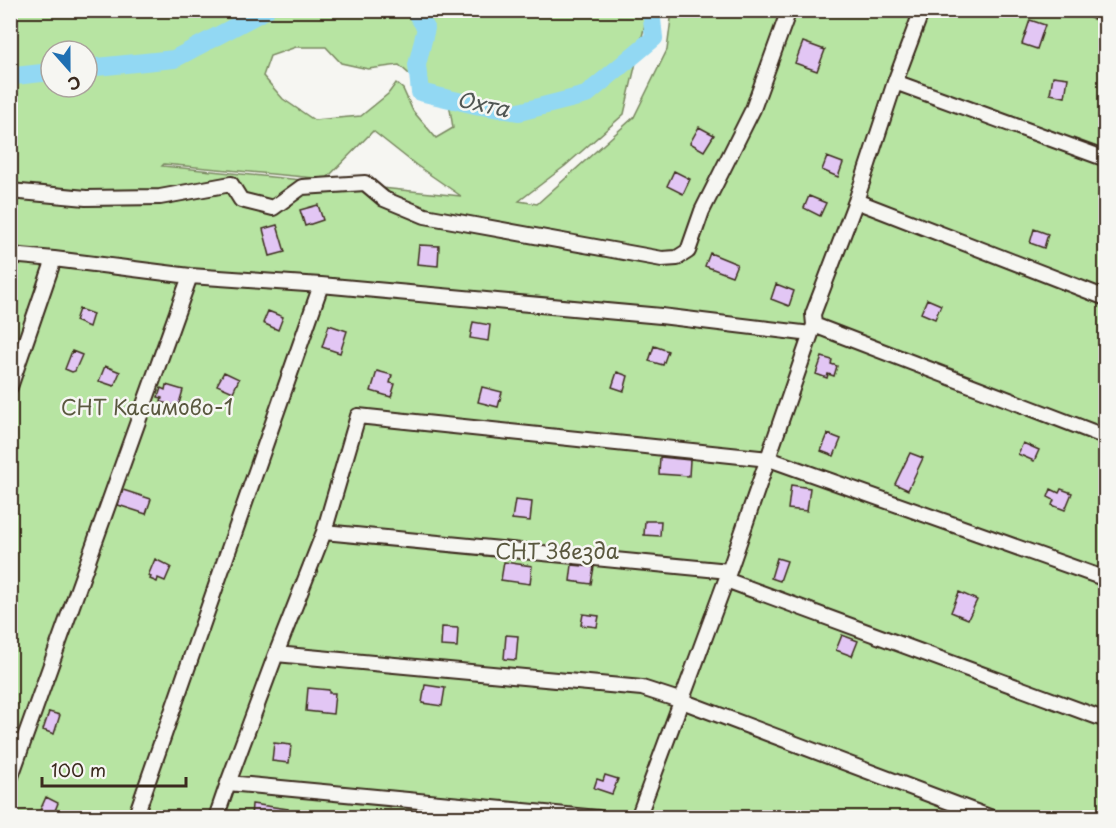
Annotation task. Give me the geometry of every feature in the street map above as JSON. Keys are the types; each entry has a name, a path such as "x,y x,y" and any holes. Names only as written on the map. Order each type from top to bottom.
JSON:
{"street":[{"path":"10,191 86,198 160,197 231,184 241,200 273,208 302,187 365,183 384,199 425,216 662,259 677,258 688,251 702,211 753,109 789,10"},
{"path":"1093,10 1106,15"},
{"path":"638,818 769,459 812,330 813,314 856,201 919,11"},
{"path":"895,82 1106,159"},
{"path":"856,201 1106,298"},
{"path":"10,255 190,276 321,285 812,330 1106,437"},
{"path":"10,387 54,259"},
{"path":"10,779 190,276"},
{"path":"135,818 321,285"},
{"path":"216,818 276,654 324,532 358,416 769,459 1106,579"},
{"path":"324,532 728,576 1106,720"},
{"path":"276,654 642,688 992,818"},
{"path":"228,783 598,818"}],"green space":[{"path":"10,11 648,11 624,114 565,166 519,201 537,204 634,117 667,50 672,11 1105,11 1105,817 11,817","holes":["296,47 326,47 341,63 368,69 399,65 418,82 425,99 449,103 453,128 436,138 413,111 403,89 396,83 388,94 361,116 314,120 283,99 263,76 270,56","373,131 416,165 461,196 162,166 164,164 326,179"]}],"building":[{"path":"1030,20 1045,25 1037,49 1022,44"},
{"path":"803,42 825,50 817,71 795,63"},
{"path":"1053,76 1068,78 1065,97 1050,94"},
{"path":"699,127 714,135 704,151 690,143"},
{"path":"827,157 843,163 838,177 822,170"},
{"path":"674,171 690,179 683,194 667,186"},
{"path":"809,196 826,203 820,216 804,208"},
{"path":"318,205 323,220 305,226 300,210"},
{"path":"277,225 285,252 270,256 263,229"},
{"path":"1034,229 1048,234 1044,248 1030,243"},
{"path":"419,245 439,246 438,266 417,264"},
{"path":"710,253 737,264 732,276 705,266"},
{"path":"776,284 794,291 789,306 771,299"},
{"path":"927,299 941,305 935,319 921,313"},
{"path":"79,309 93,314 89,327 75,321"},
{"path":"268,311 283,317 278,330 263,323"},
{"path":"473,322 490,325 488,341 470,338"},
{"path":"329,325 347,331 340,353 322,347"},
{"path":"654,346 668,351 663,365 649,361"},
{"path":"72,351 82,355 75,371 72,372 65,369"},
{"path":"822,357 832,360 831,364 837,366 834,376 828,374 827,378 816,374"},
{"path":"105,366 120,372 114,386 99,381"},
{"path":"377,371 392,375 390,383 395,384 391,397 371,391"},
{"path":"224,372 239,379 233,392 217,385"},
{"path":"617,372 628,376 624,391 612,387"},
{"path":"166,385 183,390 178,407 161,402 162,398 158,397 161,388 165,390"},
{"path":"482,387 502,392 498,407 478,402"},
{"path":"828,434 841,439 834,456 821,451"},
{"path":"1023,443 1039,450 1034,461 1018,454"},
{"path":"910,453 923,458 908,490 895,484"},
{"path":"660,457 690,460 689,476 659,474"},
{"path":"791,485 810,488 807,511 788,509"},
{"path":"1051,489 1059,493 1061,489 1072,493 1065,510 1052,505 1054,500 1048,497"},
{"path":"123,490 151,499 146,514 118,505"},
{"path":"515,500 532,502 530,521 512,519"},
{"path":"645,521 661,521 660,536 644,535"},
{"path":"777,558 787,561 780,581 771,578"},
{"path":"155,559 171,567 165,581 158,578 157,582 148,576"},
{"path":"504,562 532,566 530,584 501,580"},
{"path":"572,565 594,567 591,584 570,581"},
{"path":"959,592 977,600 968,619 951,612"},
{"path":"583,614 599,616 597,627 581,625"},
{"path":"442,627 458,628 457,647 441,646"},
{"path":"506,635 518,636 516,660 504,659"},
{"path":"842,635 858,641 852,656 836,650"},
{"path":"425,685 445,688 442,706 422,703"},
{"path":"308,688 329,690 329,693 335,693 333,714 306,711"},
{"path":"49,712 60,715 54,734 43,730"},
{"path":"274,743 291,745 289,763 272,761"},
{"path":"605,775 618,779 612,794 594,788 597,779 603,781"},
{"path":"46,797 58,803 52,818 38,815"},
{"path":"252,804 288,809 288,818 251,818"}],"waterway":[{"name":"Охта","path":"99,67 174,59 266,10"},
{"name":"Охта","path":"414,10 426,28 417,65 420,92 475,105 519,112 586,95 654,38 651,10"},
{"name":"Охта","path":"10,80 15,76 39,73"}],"park label":[{"name":"СНТ Касимово-1","path":"147,408"},
{"name":"СНТ Звезда","path":"557,552"}]}
